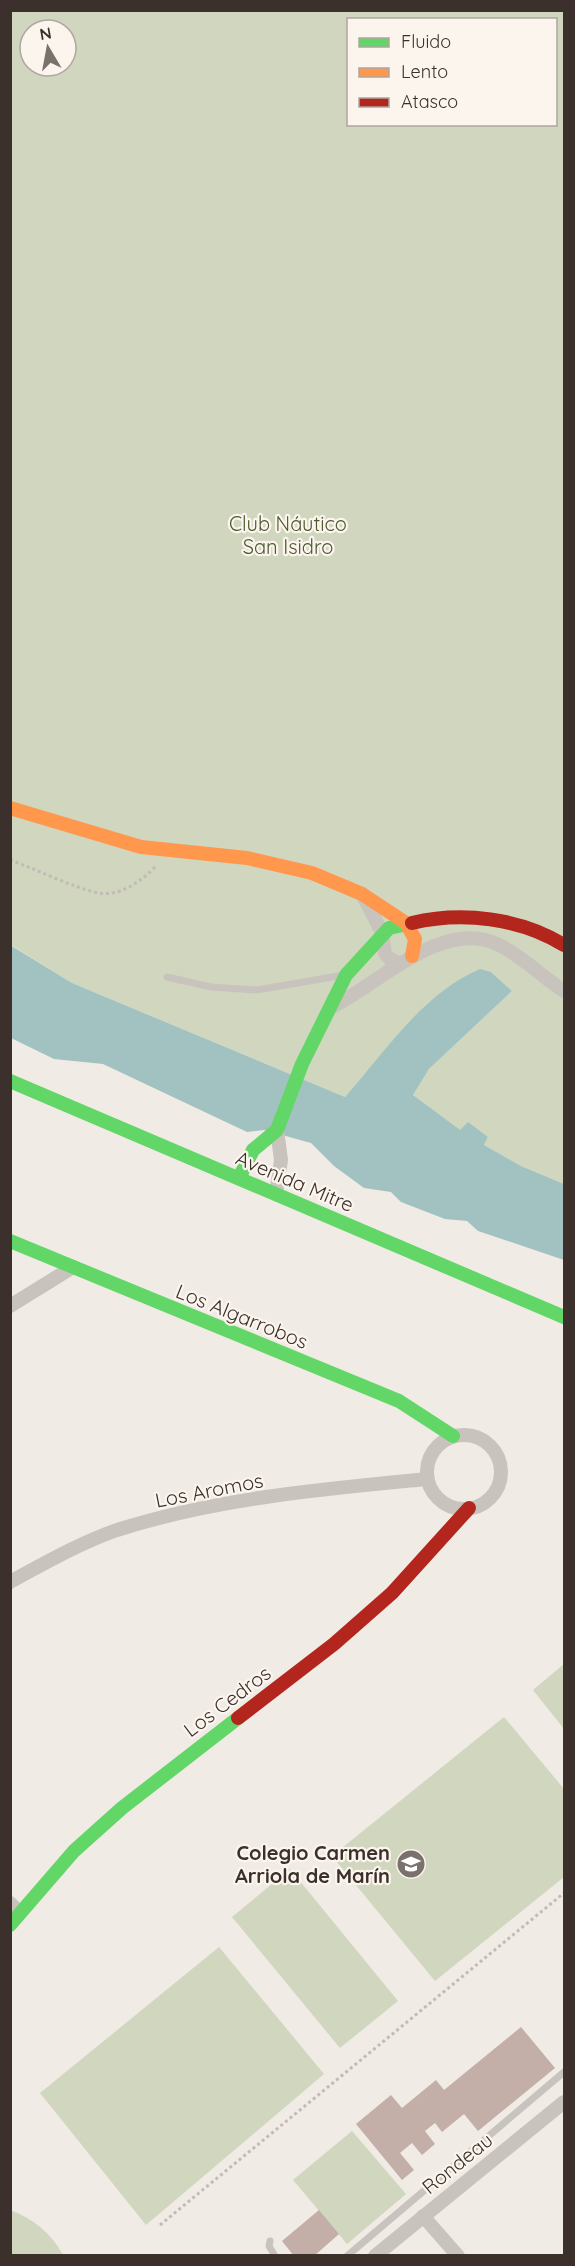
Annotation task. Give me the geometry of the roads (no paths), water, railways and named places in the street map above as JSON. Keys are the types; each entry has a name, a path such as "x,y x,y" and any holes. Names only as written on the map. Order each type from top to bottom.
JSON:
{"street":[{"path":"10,808 141,847 247,858 312,873 362,894 406,923 415,939 407,960"},
{"path":"362,894 382,934 381,942 387,956 407,960"},
{"path":"276,1194 281,1160 279,1126 302,1064 346,975 388,928 428,919 478,918 517,924 546,934 564,945"},
{"path":"332,1007 354,997 407,960 442,942 456,939 496,943 564,991"},
{"name":"Avenida Mitre","path":"10,1081 564,1317"},
{"path":"239,1178 253,1150 279,1126"},
{"name":"Los Algarrobos","path":"10,1241 399,1401 453,1436"},
{"path":"10,1306 73,1267"},
{"name":"Los Cedros","path":"10,1925 15,1908 74,1851 122,1808 334,1644 392,1593 469,1508 481,1505 497,1488 500,1464 496,1453 483,1440 466,1435 453,1436"},
{"path":"453,1436 435,1448 427,1468 427,1479 438,1498 458,1508 469,1508"},
{"name":"Los Aromos","path":"10,1582 82,1544 164,1517 313,1490 427,1479"},
{"name":"Rondeau","path":"375,2256 564,2103"},
{"path":"423,2216 458,2256"}],"lane":[{"path":"167,978 211,987 256,990 346,975"},
{"path":"347,2256 564,2072"},
{"path":"270,2241 269,2246 275,2256"}],"water":[{"path":"10,945 72,983 345,1097 406,1025 440,993 480,969 491,972 512,991 429,1069 413,1095 460,1130 468,1122 488,1137 484,1145 521,1166 564,1184 564,1260 478,1231 467,1221 445,1219 401,1202 391,1192 364,1188 334,1166 311,1143 264,1130 247,1132 103,1064 54,1059 11,1038"}],"place":[{"name":"Colegio Carmen Arriola de Marín","path":"411,1864"}],"park label":[{"name":"Club Náutico San Isidro","path":"288,534"}]}
